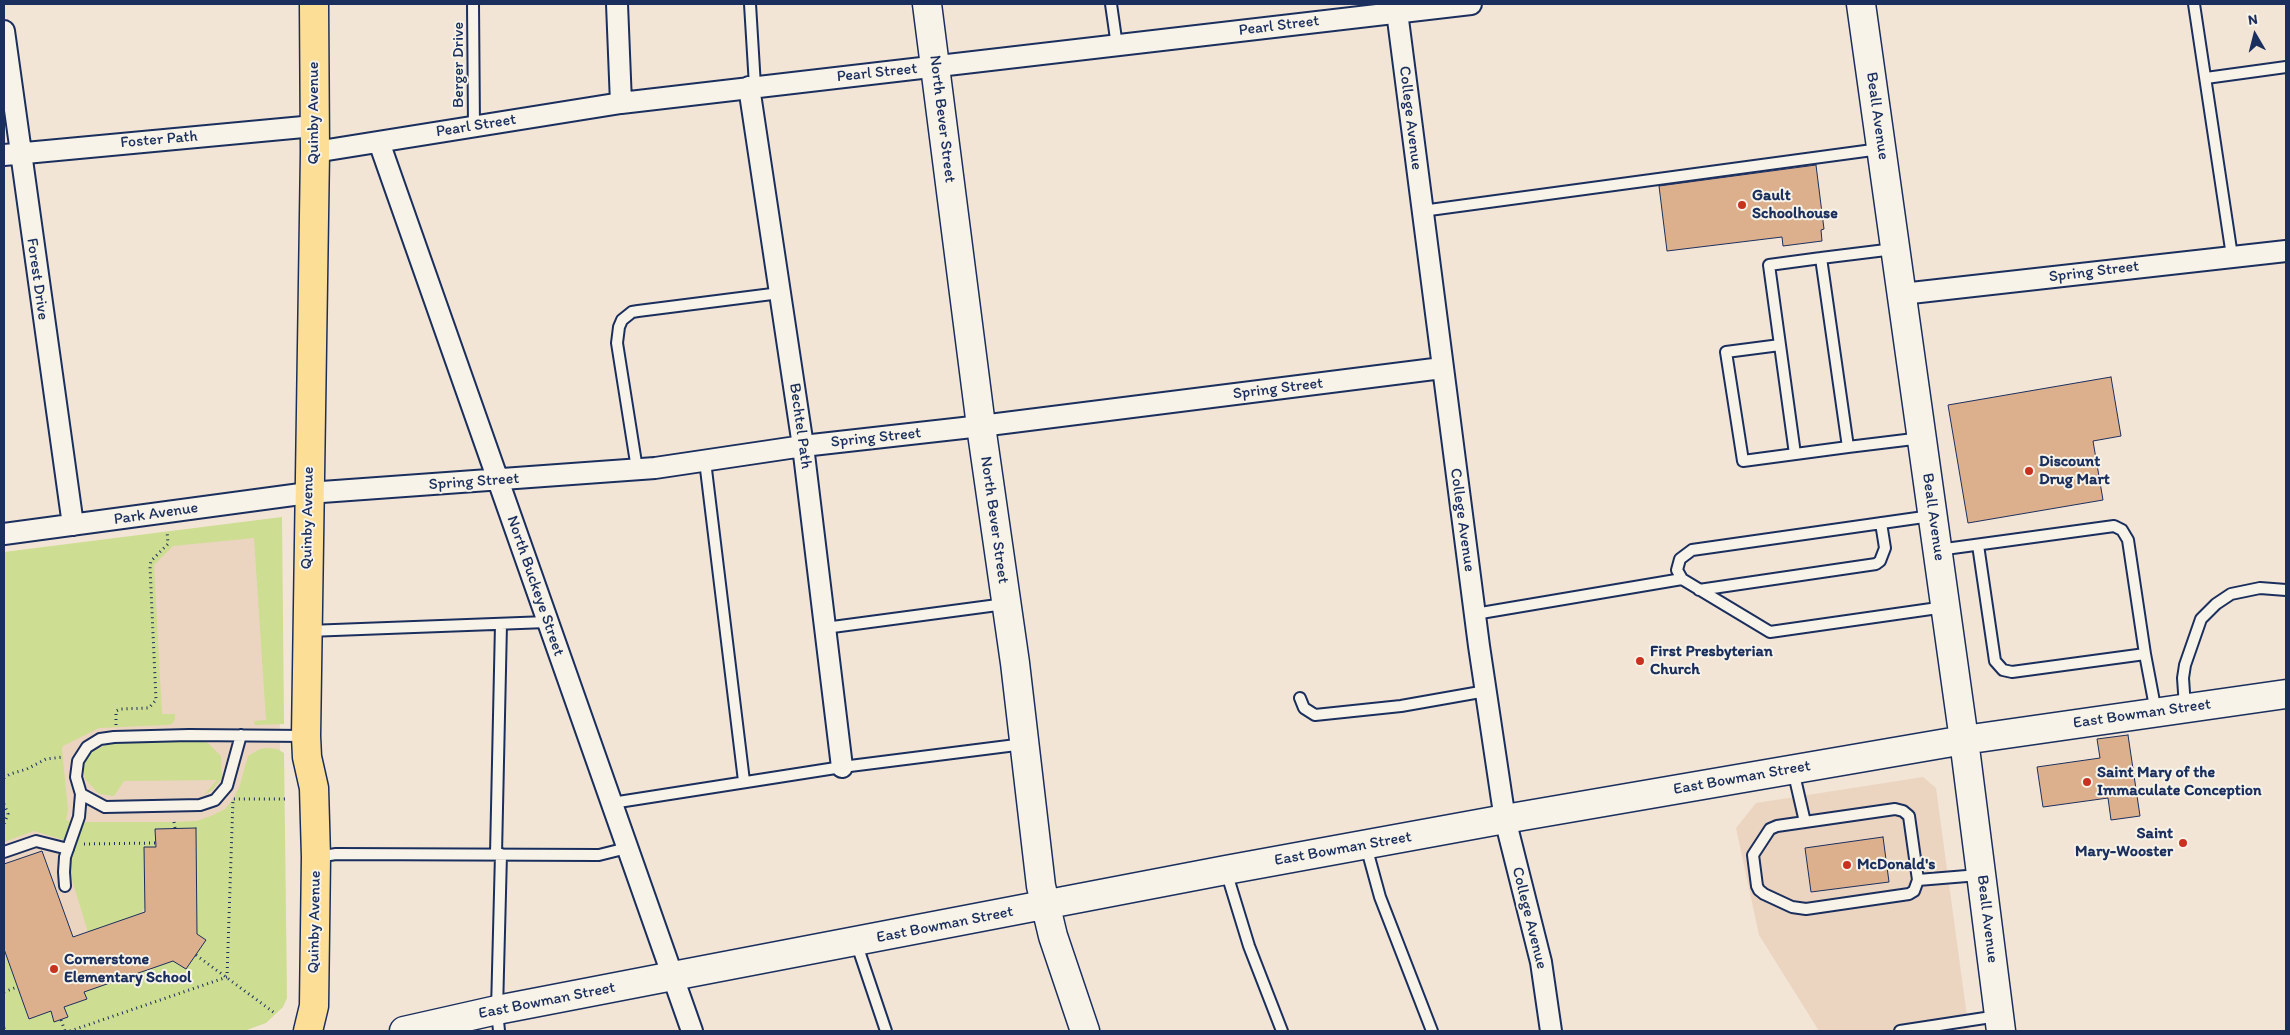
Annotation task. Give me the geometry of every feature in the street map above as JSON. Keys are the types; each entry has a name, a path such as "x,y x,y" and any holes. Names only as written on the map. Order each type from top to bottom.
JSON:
{"main road":[{"name":"Quinby Avenue","path":"308,1031 314,1006 316,857 314,788 307,757 306,736 314,4"},
{"name":"North Bever Street","path":"927,4 980,426 1007,604 1041,886 1053,936 1086,1031"},
{"name":"Beall Avenue","path":"1861,4 1964,740 2000,1023"},
{"name":"East Bowman Street","path":"404,1031 498,1021 670,967 856,942 1226,870 1964,740 2286,694"}],"street":[{"path":"617,4 621,103"},
{"name":"Pearl Street","path":"314,139 379,142 621,103 1117,46 1396,8 1471,4"},
{"name":"College Avenue","path":"1396,8 1442,368 1504,820 1541,962 1551,1031"},
{"name":"Forest Drive","path":"4,32 12,154 73,525"},
{"name":"Bechtel Path","path":"752,87 803,446 842,766"},
{"name":"Foster Path","path":"12,154 314,139"},
{"name":"North Buckeye Street","path":"379,142 692,1031"},
{"name":"Spring Street","path":"1902,294 2286,251"},
{"name":"Spring Street","path":"308,493 637,470 803,446 980,426 1442,368"},
{"name":"Park Avenue","path":"4,534 308,493"}],"lane":[{"name":"Berger Drive","path":"473,4 474,127"},
{"path":"750,4 752,87"},
{"path":"1112,4 1117,46"},
{"path":"2194,4 2232,256"},
{"path":"2206,78 2286,67"},
{"path":"1422,210 1881,149"},
{"path":"1795,454 1769,265 1895,249"},
{"path":"1821,258 1848,448"},
{"path":"637,470 617,342 618,327 622,320 632,312 780,293"},
{"path":"1780,345 1726,352 1743,461 1922,438"},
{"path":"705,460 744,782"},
{"path":"1933,515 1692,550 1680,559 1677,570 1682,579 1770,632 1945,606"},
{"path":"1699,590 1876,564 1880,561 1885,548 1881,522"},
{"path":"1938,550 2114,526 2122,530 2128,540 2145,654 2156,712"},
{"path":"1978,545 1995,661 2003,670 2012,672 2145,654"},
{"path":"1475,614 1682,579"},
{"path":"2185,708 2184,665 2201,619 2216,604 2231,594 2260,588 2286,590"},
{"path":"825,628 1007,604"},
{"path":"307,631 547,622"},
{"path":"498,1021 501,624"},
{"path":"1300,698 1304,708 1315,715 1401,706 1486,691"},
{"path":"65,886 64,872 69,846 79,817 80,794 76,776 78,761 87,747 100,739 114,737 189,735 306,736"},
{"path":"80,794 104,808 200,805 216,800 227,786 241,736"},
{"path":"612,802 842,766 1025,744"},
{"path":"1793,769 1805,822"},
{"path":"1895,808 1904,811 1909,816 1918,880 1914,891 1908,894 1806,909 1792,907 1764,894 1757,886 1753,861 1754,850 1770,829 1895,808"},
{"path":"4,852 36,840 69,846"},
{"path":"1365,845 1380,897 1436,1030"},
{"path":"316,857 336,854 599,855 627,848"},
{"path":"1226,870 1249,946 1282,1031"},
{"path":"1918,880 1981,874"},
{"path":"856,942 886,1031"},
{"path":"1900,1031 2000,1023"}],"path":[{"path":"116,726 116,711 120,709 149,708 156,700 150,566 151,561 168,544 167,532"},
{"path":"4,778 46,759 63,756"},
{"path":"226,978 233,799 285,799"},
{"path":"4,804 8,814 4,824"},
{"path":"174,822 174,828"},
{"path":"69,846 156,843"},
{"path":"196,955 276,1014"},
{"path":"70,1031 226,978"},
{"path":"4,992 17,987"},
{"path":"61,1020 66,1031"}],"shaded area":[{"path":"279,522 281,996 230,1031 4,1031 4,556"},
{"path":"1923,777 1936,788 1969,1031 1819,1031 1759,935 1736,828 1756,803"}],"green space":[{"path":"282,517 284,724 255,725 254,721 266,720 254,538 173,546 154,565 162,714 175,714 175,719 172,724 166,725 99,728 63,746 68,810 66,820 70,821 64,840 34,831 4,842 4,552"},
{"path":"115,741 200,741 208,743 221,756 222,778 212,790 204,795 217,780 124,781 114,796 99,794 85,779 83,764 91,752"},
{"path":"260,749 277,749 284,753 287,998 283,1007 266,1023 244,1031 4,1031 4,949 29,1019 51,1011 54,1022 68,1017 64,1007 87,999 77,971 100,963 108,984 173,961 186,969 206,940 197,934 196,828 155,829 155,847 144,848 145,907 140,914 88,932 73,883 70,866 79,831 85,822 197,821 211,816 225,809 233,799 239,788 248,756"}],"building":[{"name":"Gault Schoolhouse","path":"1816,165 1824,229 1821,230 1822,241 1783,246 1782,237 1667,251 1659,186"},
{"name":"Discount Drug Mart","path":"2111,377 2121,436 2093,441 2103,500 1968,523 1948,405"},
{"name":"Saint Mary of the Immaculate Conception","path":"2128,735 2140,816 2111,820 2108,798 2043,807 2037,767 2100,758 2097,739"},
{"path":"196,828 197,934 206,940 186,969 173,961 84,992 87,999 64,1007 68,1017 54,1022 51,1011 29,1019 4,949 4,864 42,851 73,937 145,912 144,847 156,847 155,829"},
{"name":"McDonald's","path":"1883,837 1889,882 1811,892 1805,848"}],"place":[{"name":"Gault Schoolhouse","path":"1742,205"},
{"name":"Discount Drug Mart","path":"2029,471"},
{"name":"First Presbyterian Church","path":"1640,661"},
{"name":"Saint Mary of the Immaculate Conception","path":"2087,782"},
{"name":"Saint Mary-Wooster","path":"2183,843"},
{"name":"McDonald's","path":"1847,865"},
{"name":"Cornerstone Elementary School","path":"54,969"}]}
